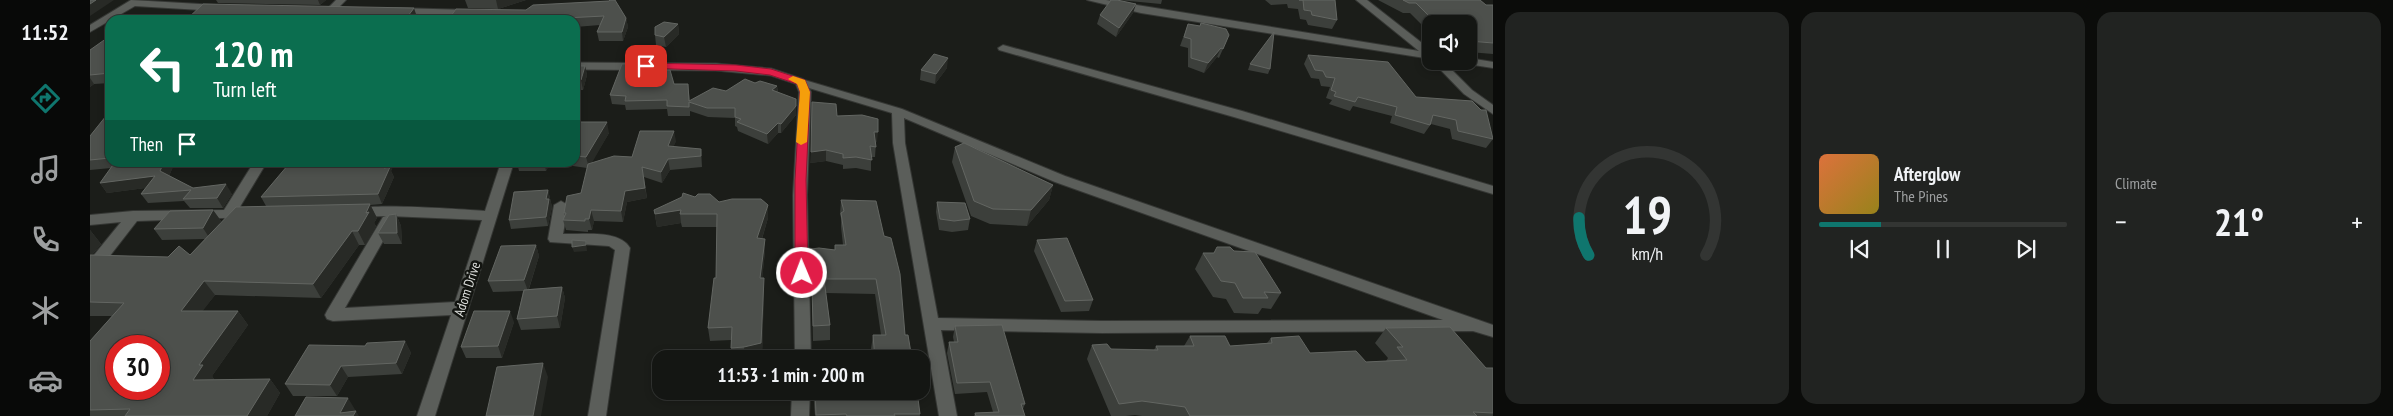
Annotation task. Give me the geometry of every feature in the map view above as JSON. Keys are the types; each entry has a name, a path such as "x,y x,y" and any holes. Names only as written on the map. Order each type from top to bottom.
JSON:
{"street":[{"path":"341,0 326,9 349,10"},
{"path":"1092,0 1141,10 1422,55"},
{"path":"1361,0 1422,49"},
{"path":"114,15 136,1 229,8"},
{"path":"384,11 479,13"},
{"path":"396,15 400,11"},
{"path":"90,30 105,21"},
{"path":"1003,48 1238,114 1493,190"},
{"path":"1477,63 1493,65"},
{"path":"1445,70 1468,92 1493,110"},
{"path":"801,82 898,111 1060,179 1486,328"},
{"path":"801,82 805,92 800,194 803,350"},
{"path":"898,111 899,143 948,416"},
{"path":"228,214 258,167"},
{"name":"Adom Drive","path":"426,416 506,167"},
{"path":"561,205 555,239 612,240 624,248 598,416"},
{"path":"394,211 333,315 461,308"},
{"path":"345,212 394,211 491,216"},
{"path":"90,220 133,216 257,214"},
{"path":"90,271 133,216"},
{"path":"931,324 1102,327 1486,328"},
{"path":"800,416 801,400"}],"lane":[{"path":"580,66 716,66 771,72 801,82"}],"building":[{"path":"615,0 626,18 622,32 597,32 604,16 452,15 456,9 526,10 533,5"},
{"path":"1111,0 1136,4 1119,28 1100,15"},
{"path":"1303,0 1335,0 1337,20 1312,15 1311,11 1304,10"},
{"path":"1403,0 1480,0 1486,5 1493,5 1493,43 1477,42 1477,15 1428,15 1416,3 1409,3"},
{"path":"203,4 414,8 409,15 191,15"},
{"path":"664,22 678,24 664,37 655,35 655,27"},
{"path":"1201,23 1226,29 1229,35 1223,49 1221,48 1208,63 1191,58 1191,39 1184,37 1188,24 1200,26"},
{"path":"1274,32 1270,69 1250,64"},
{"path":"105,39 105,74 90,75 90,50"},
{"path":"934,54 948,58 936,74 921,70"},
{"path":"1308,55 1388,62 1416,97 1472,101 1481,110 1486,110 1493,139 1458,131 1456,120 1433,115 1430,125 1395,115 1397,107 1358,97 1355,102 1334,96 1336,92 1331,90 1335,78 1326,77 1323,71 1315,70"},
{"path":"651,63 651,72 670,70 674,84 688,84 689,101 713,88 726,91 745,79 755,83 760,81 777,86 772,90 796,99 796,106 781,124 778,123 767,134 737,122 741,119 735,117 735,108 707,108 689,102 689,107 667,106 667,100 625,101 626,96 610,95 622,64"},
{"path":"580,66 585,66 581,80"},
{"path":"812,102 836,104 837,116 862,115 878,119 878,132 874,132 876,147 870,146 872,160 856,157 843,158 843,154 826,150 811,152"},
{"path":"105,117 105,158 90,160 90,136"},
{"path":"580,122 607,122 586,157 580,156"},
{"path":"640,131 674,131 668,146 701,149 701,156 668,159 661,172 642,167 645,188 625,191 621,211 591,210 589,219 585,219 585,221 563,220 566,213 564,213 567,196 581,193 588,164 614,156 632,157"},
{"path":"964,143 1053,185 1031,210 993,209 974,201 955,147"},
{"path":"111,167 162,167 160,171 193,188 226,184 217,198 183,199 191,190 141,194 155,176 100,183"},
{"path":"286,167 390,167 378,194 261,197"},
{"path":"548,190 546,199 549,199 546,217 509,220 514,192"},
{"path":"683,193 695,197 698,194 710,194 719,202 732,199 761,199 768,205 757,238 765,239 760,278 764,278 761,343 731,348 732,327 708,328 714,278 716,278 717,214 680,214 681,210 655,214 654,210 682,197"},
{"path":"841,200 876,201 884,236 891,238 900,274 905,335 908,335 910,350 874,350 873,335 886,335 876,279 824,279 830,325 813,326 811,249 835,250 835,245 846,245 841,213 844,211"},
{"path":"937,202 965,203 970,219 954,221 940,219"},
{"path":"370,204 366,213 369,212 358,231 352,231 313,284 204,281 181,311 238,311 199,365 203,365 193,380 270,379 247,416 125,416 130,409 90,410 90,341 124,303 90,302 90,255 168,257 179,246 190,255 236,207"},
{"path":"213,210 203,228 154,229 170,211"},
{"path":"396,214 397,233 378,233 389,215"},
{"path":"1067,238 1093,300 1065,301 1037,240"},
{"path":"572,240 586,241 586,245 572,247"},
{"path":"536,245 524,280 488,281 501,246"},
{"path":"1217,247 1230,247 1234,251 1255,252 1281,293 1264,292 1268,298 1243,298 1235,283 1221,281 1203,253 1214,253"},
{"path":"562,287 557,316 517,319 524,290"},
{"path":"474,311 510,311 498,346 461,347"},
{"path":"1002,325 1025,404 1021,404 1025,416 976,416 975,413 999,412 990,382 957,383 949,342 958,342 955,326"},
{"path":"1450,327 1486,368 1493,368 1493,413 1473,412 1477,416 1190,416 1185,407 1142,401 1119,404 1092,345 1107,344 1111,349 1158,350 1156,346 1194,346 1190,336 1225,336 1230,346 1272,343 1271,338 1299,336 1310,353 1356,351 1366,362 1407,360 1397,347 1403,347 1386,328"},
{"path":"405,341 396,363 341,366 330,385 285,384 309,345 365,346 367,343"},
{"path":"543,363 533,416 486,416 497,367"},
{"path":"306,397 348,398 340,413 356,411 353,416 295,416"},
{"path":"815,400 918,400 920,414 894,414 895,416 816,415"}],"slow traffic":[{"path":"793,79 801,82 805,92 801,142"}],"route":[{"path":"646,66 716,66 736,68 771,72 801,82 805,92 800,180 802,273"}]}
